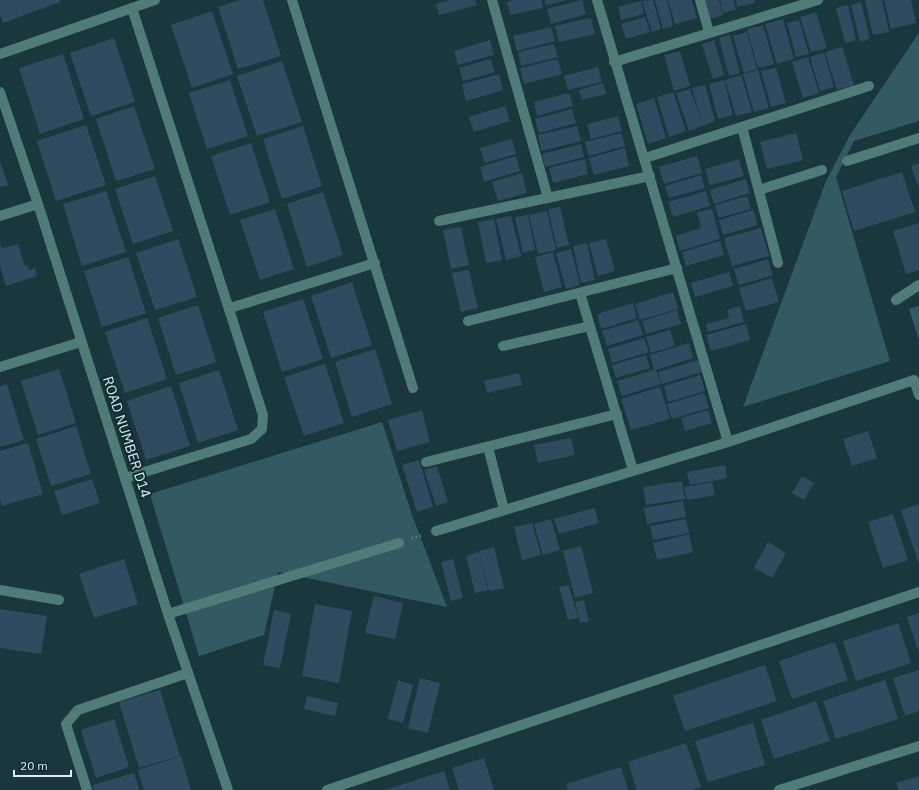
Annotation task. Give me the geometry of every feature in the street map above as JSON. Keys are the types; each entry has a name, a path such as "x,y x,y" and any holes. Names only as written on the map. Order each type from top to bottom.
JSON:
{"street":[{"path":"0,54 155,0"},
{"path":"292,0 375,262 413,388"},
{"path":"492,0 548,198"},
{"path":"597,0 614,62 645,158 728,442"},
{"path":"700,0 709,32"},
{"path":"614,62 818,0"},
{"path":"126,478 251,439 262,429 263,415 230,308 132,8"},
{"path":"645,158 869,86"},
{"name":"ROAD NUMBER D14","path":"0,92 38,204 168,614 228,790"},
{"path":"742,127 778,263"},
{"path":"847,161 919,138"},
{"path":"759,190 822,170"},
{"path":"439,220 650,176"},
{"path":"0,216 38,204"},
{"path":"230,308 375,262"},
{"path":"468,321 677,268"},
{"path":"896,300 919,285"},
{"path":"580,293 633,470"},
{"path":"503,346 590,326"},
{"path":"0,367 81,342"},
{"path":"436,531 728,442 914,380 919,395"},
{"path":"426,462 616,414"},
{"path":"488,447 504,510"},
{"path":"168,614 399,543"},
{"path":"0,590 58,600"},
{"path":"327,790 919,592"},
{"path":"87,790 66,724 78,710 188,673"},
{"path":"779,790 919,746"}],"path":[{"path":"399,543 436,531"}],"shaded area":[{"path":"919,33 919,121 854,141 836,177 890,361 743,407 826,181 850,135"},
{"path":"919,306 919,340 909,309"},
{"path":"382,422 412,515 447,607 278,572 264,635 199,656 150,494"}],"building":[{"path":"0,0 60,0 60,2 3,23 0,15"},
{"path":"239,0 263,0 281,56 238,69 218,7"},
{"path":"449,0 475,0 477,5 439,15 436,4"},
{"path":"514,0 541,0 543,8 510,15 507,2"},
{"path":"545,0 564,0 564,1 546,5"},
{"path":"582,0 586,14 551,24 547,9"},
{"path":"653,0 661,29 652,32 642,1"},
{"path":"655,0 667,0 673,26 663,29"},
{"path":"668,0 692,0 697,18 675,24"},
{"path":"703,0 719,0 723,15 709,19"},
{"path":"720,0 733,0 736,10 723,13"},
{"path":"736,0 754,0 755,3 737,7"},
{"path":"865,0 882,0 889,32 873,35"},
{"path":"884,0 911,0 916,23 891,29"},
{"path":"641,1 644,14 621,20 618,7"},
{"path":"861,2 870,39 860,42 851,5"},
{"path":"848,5 856,40 845,43 836,8"},
{"path":"212,11 233,74 192,88 171,25"},
{"path":"816,12 827,48 811,52 800,17"},
{"path":"645,17 650,32 626,39 621,24"},
{"path":"591,18 595,34 559,42 555,26"},
{"path":"783,19 794,59 777,64 765,24"},
{"path":"799,20 809,54 796,57 787,23"},
{"path":"763,25 774,64 758,68 747,29"},
{"path":"551,27 555,41 517,51 513,36"},
{"path":"747,32 757,69 744,73 733,36"},
{"path":"730,35 740,73 729,76 719,38"},
{"path":"114,38 135,102 91,116 70,53"},
{"path":"490,40 494,55 458,65 454,51"},
{"path":"714,40 724,75 713,79 702,44"},
{"path":"554,44 558,57 521,66 518,52"},
{"path":"842,47 854,85 837,90 825,52"},
{"path":"680,51 690,86 674,91 664,55"},
{"path":"824,53 834,87 820,91 810,57"},
{"path":"63,54 84,119 40,134 19,68"},
{"path":"808,57 819,93 803,98 792,62"},
{"path":"490,59 495,72 463,81 459,68"},
{"path":"558,59 562,74 524,84 520,68"},
{"path":"282,61 302,122 257,136 237,76"},
{"path":"598,67 602,82 568,90 564,76"},
{"path":"776,68 786,103 771,107 761,71"},
{"path":"758,70 769,108 754,112 743,74"},
{"path":"499,74 503,90 466,101 462,84"},
{"path":"741,75 752,112 736,116 725,80"},
{"path":"230,80 248,136 207,149 189,93"},
{"path":"724,80 733,115 718,119 709,84"},
{"path":"603,83 606,94 582,100 579,90"},
{"path":"705,85 715,121 689,131 676,93 690,89 702,122 692,88"},
{"path":"673,92 686,131 669,137 657,97"},
{"path":"569,93 573,106 537,116 534,102"},
{"path":"654,98 666,138 648,144 636,104"},
{"path":"134,106 155,169 116,181 96,119"},
{"path":"505,106 510,121 474,132 469,117"},
{"path":"572,109 576,123 539,133 535,119"},
{"path":"618,116 622,131 591,139 587,124"},
{"path":"86,125 106,185 56,201 37,141"},
{"path":"303,126 322,186 282,199 263,139"},
{"path":"577,126 581,141 541,151 538,135"},
{"path":"621,133 625,146 589,156 585,142"},
{"path":"796,133 803,160 767,169 760,142"},
{"path":"512,139 516,154 485,163 480,148"},
{"path":"251,143 270,202 230,215 211,156"},
{"path":"581,144 584,157 545,167 542,154"},
{"path":"625,148 629,166 594,175 589,158"},
{"path":"516,156 520,171 484,182 480,167"},
{"path":"697,156 702,173 664,184 659,167"},
{"path":"585,159 588,174 553,183 549,168"},
{"path":"739,159 744,176 710,185 705,169"},
{"path":"0,162 8,185 0,187"},
{"path":"919,163 919,189 911,166"},
{"path":"902,172 915,212 854,231 842,191"},
{"path":"522,173 527,193 498,201 492,182"},
{"path":"701,175 705,188 669,198 665,186"},
{"path":"155,176 173,231 133,244 115,189"},
{"path":"746,179 750,193 714,204 710,190"},
{"path":"106,191 126,252 82,266 63,204"},
{"path":"706,191 710,206 673,217 668,202"},
{"path":"323,192 343,255 307,267 287,204"},
{"path":"747,196 751,209 719,218 715,205"},
{"path":"560,207 569,245 557,248 548,209"},
{"path":"275,209 294,269 260,280 240,220"},
{"path":"712,209 720,239 680,251 676,236 701,228 697,212"},
{"path":"753,210 758,225 723,235 719,220"},
{"path":"547,211 556,250 538,254 529,215"},
{"path":"528,215 535,250 523,253 515,217"},
{"path":"511,216 521,256 506,260 496,219"},
{"path":"494,219 502,260 486,263 478,222"},
{"path":"919,223 919,270 906,274 893,231"},
{"path":"461,227 469,265 451,269 443,230"},
{"path":"761,228 769,256 732,266 724,238"},
{"path":"178,239 197,297 155,310 136,253"},
{"path":"606,239 615,271 598,276 589,243"},
{"path":"720,241 724,255 686,266 682,252"},
{"path":"0,243 2,248 18,244 25,266 28,265 29,270 35,268 37,276 6,286 0,266"},
{"path":"587,243 595,280 581,283 573,246"},
{"path":"571,249 580,285 566,289 556,253"},
{"path":"553,252 562,287 544,292 535,257"},
{"path":"128,257 146,313 102,327 84,271"},
{"path":"768,259 773,275 739,285 734,269"},
{"path":"469,270 478,308 461,312 452,273"},
{"path":"729,272 733,286 695,297 691,283"},
{"path":"772,278 779,302 746,311 739,288"},
{"path":"352,282 372,345 331,358 311,296"},
{"path":"673,292 678,309 640,320 635,304"},
{"path":"303,299 323,359 282,372 263,312"},
{"path":"633,303 637,318 601,329 597,314"},
{"path":"198,305 216,362 176,375 158,318"},
{"path":"740,306 744,322 708,332 706,324 729,318 727,310"},
{"path":"677,310 681,324 646,334 642,321"},
{"path":"147,318 167,379 125,393 105,332"},
{"path":"638,320 643,335 607,346 602,331"},
{"path":"746,324 750,340 711,351 706,335"},
{"path":"670,330 675,346 651,353 646,337"},
{"path":"644,338 649,352 612,363 608,349"},
{"path":"689,343 693,358 656,370 661,384 622,396 617,381 654,370 650,355"},
{"path":"375,349 392,404 352,417 335,362"},
{"path":"646,355 650,368 616,378 612,365"},
{"path":"698,360 702,372 662,384 658,372"},
{"path":"325,364 344,423 304,436 284,377"},
{"path":"59,369 76,423 38,435 21,381"},
{"path":"219,370 238,430 198,443 179,383"},
{"path":"519,373 522,385 487,393 484,381"},
{"path":"700,375 705,391 668,402 664,386"},
{"path":"7,384 24,440 0,447 0,386"},
{"path":"171,386 190,446 146,460 127,401"},
{"path":"660,387 670,419 631,430 621,399"},
{"path":"704,393 709,408 672,419 667,404"},
{"path":"422,410 430,442 397,451 388,420"},
{"path":"708,410 712,423 685,431 681,418"},
{"path":"76,426 91,474 51,486 36,439"},
{"path":"868,431 877,458 852,466 843,439"},
{"path":"571,438 575,455 538,463 534,445"},
{"path":"28,443 43,494 2,506 0,499 0,451"},
{"path":"419,460 433,507 417,512 402,465"},
{"path":"725,465 727,478 690,485 687,472"},
{"path":"437,466 448,502 436,506 424,470"},
{"path":"802,476 814,483 804,500 792,493"},
{"path":"92,479 100,503 62,515 54,491"},
{"path":"682,481 685,499 646,505 643,487"},
{"path":"712,482 715,495 687,500 684,487"},
{"path":"683,501 686,517 647,524 644,508"},
{"path":"919,504 919,564 901,510"},
{"path":"594,508 599,523 559,534 554,519"},
{"path":"893,514 908,560 883,568 868,522"},
{"path":"551,519 560,550 543,555 534,524"},
{"path":"686,519 689,533 653,540 650,526"},
{"path":"532,523 541,555 522,560 514,527"},
{"path":"689,534 693,552 657,560 653,543"},
{"path":"768,542 786,553 772,578 754,568"},
{"path":"581,546 593,593 575,598 563,551"},
{"path":"494,547 504,588 489,591 479,551"},
{"path":"479,552 488,590 475,593 466,556"},
{"path":"124,559 138,604 94,618 79,574"},
{"path":"453,559 463,598 451,601 441,562"},
{"path":"569,585 578,618 568,620 559,587"},
{"path":"374,596 403,603 395,639 365,633"},
{"path":"584,600 589,621 580,623 575,602"},
{"path":"315,604 352,611 339,683 302,676"},
{"path":"0,609 47,616 41,654 0,648"},
{"path":"274,610 291,614 280,668 263,665"},
{"path":"919,613 919,653 907,617"},
{"path":"898,623 911,663 856,681 843,641"},
{"path":"835,642 848,680 792,699 779,661"},
{"path":"765,665 777,701 685,731 673,696"},
{"path":"919,670 919,711 905,716 893,678"},
{"path":"420,678 440,683 428,733 408,728"},
{"path":"398,680 413,685 403,723 388,719"},
{"path":"885,680 898,719 836,739 823,701"},
{"path":"160,690 180,756 139,768 119,702"},
{"path":"307,696 338,703 335,716 304,709"},
{"path":"816,701 830,741 774,759 761,720"},
{"path":"114,719 129,767 96,778 81,730"},
{"path":"753,723 765,765 708,782 695,741"},
{"path":"686,743 701,787 692,790 637,790 628,762"},
{"path":"181,756 191,790 144,790 138,770"},
{"path":"484,758 494,790 459,790 452,768"},
{"path":"621,767 628,790 568,790 566,784"},
{"path":"444,771 450,790 385,790"},
{"path":"134,773 139,790 94,790 93,785"},
{"path":"919,776 919,790 899,790 896,783"}]}
